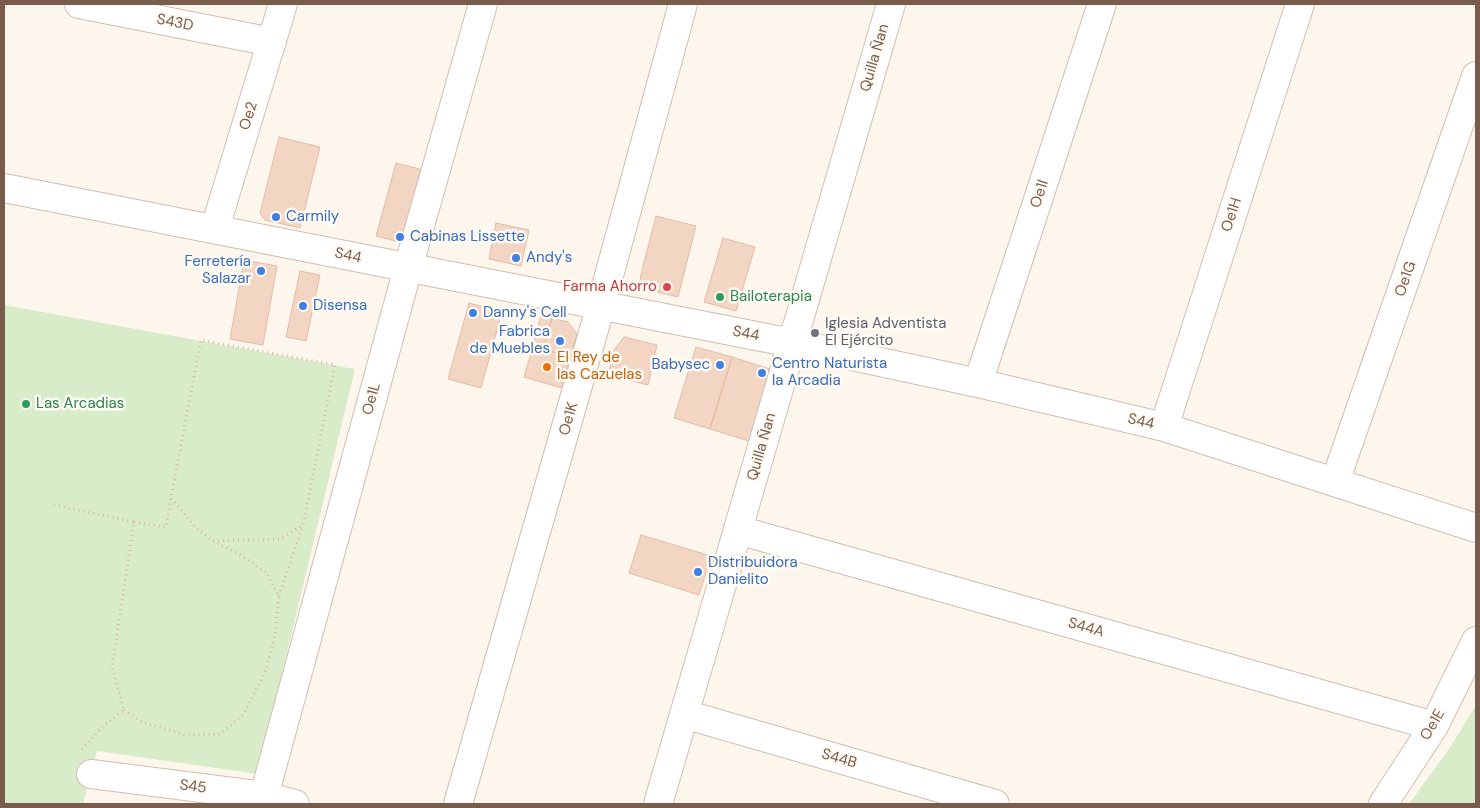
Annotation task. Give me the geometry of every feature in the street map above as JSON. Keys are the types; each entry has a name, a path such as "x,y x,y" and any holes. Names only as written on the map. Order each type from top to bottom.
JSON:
{"street":[{"name":"S43D","path":"79,4 272,42"},
{"name":"Oe2","path":"215,228 283,4"},
{"name":"Oe1L","path":"264,796 408,268 483,4"},
{"name":"Oe1K","path":"458,804 601,305 683,4"},
{"name":"Quilla Ñan","path":"658,804 891,4"},
{"name":"Oe1I","path":"978,384 1102,4"},
{"name":"Oe1H","path":"1164,427 1300,4"},
{"name":"Oe1G","path":"1335,482 1476,76"},
{"name":"S44","path":"4,188 792,343 978,384 1164,427 1476,528"},
{"name":"S44A","path":"738,530 1434,726"},
{"name":"Oe1E","path":"1383,804 1434,726 1476,641"},
{"name":"S44B","path":"684,714 995,804"},
{"name":"S45","path":"91,774 264,796 295,804"}],"path":[{"path":"54,505 166,527 201,340 335,366 304,525 279,596 275,635 266,670 243,715 220,734 186,735 142,722 124,710 112,667 134,522"},
{"path":"171,498 196,529 266,572 279,596"},
{"path":"213,541 280,539 304,525"},
{"path":"91,774 76,769 82,746 124,710"}],"green space":[{"name":"Las Arcadias","path":"4,305 355,369 258,774 97,751 83,804 4,804"},
{"path":"1476,705 1476,804 1409,804 1451,746"}],"building":[{"path":"279,137 320,147 300,228 265,220 260,213"},
{"path":"396,163 427,171 407,244 376,236"},
{"path":"656,216 696,226 678,297 646,289 640,278"},
{"path":"496,223 529,230 521,266 489,259"},
{"path":"723,238 755,247 736,311 704,302"},
{"path":"244,260 277,266 263,345 230,339"},
{"name":"Disensa","path":"300,271 320,275 306,341 286,337"},
{"path":"469,303 502,312 481,388 448,379"},
{"path":"541,315 552,318 543,349 533,346"},
{"name":"Fabrica de Muebles","path":"552,318 568,322 577,334 570,357 543,349"},
{"path":"624,337 657,345 648,385 608,375 614,350"},
{"name":"El Rey de las Cazuelas","path":"533,346 570,357 562,388 524,377"},
{"path":"696,347 732,357 710,429 674,418"},
{"path":"732,357 770,369 749,441 710,429"},
{"path":"641,535 711,556 699,595 629,573"}],"place":[{"name":"Carmily","path":"276,217"},
{"name":"Cabinas Lissette","path":"400,237"},
{"name":"Andy's","path":"516,258"},
{"name":"Ferretería Salazar","path":"261,271"},
{"name":"Farma Ahorro","path":"667,287"},
{"name":"Bailoterapia","path":"720,297"},
{"name":"Disensa","path":"303,306"},
{"name":"Danny's Cell","path":"473,313"},
{"name":"Iglesia Adventista El Ejército","path":"815,333"},
{"name":"Fabrica de Muebles","path":"560,341"},
{"name":"Babysec","path":"720,365"},
{"name":"El Rey de las Cazuelas","path":"547,367"},
{"name":"Centro Naturista la Arcadia","path":"762,373"},
{"name":"Las Arcadias","path":"26,404"},
{"name":"Distribuidora Danielito","path":"698,572"}]}
